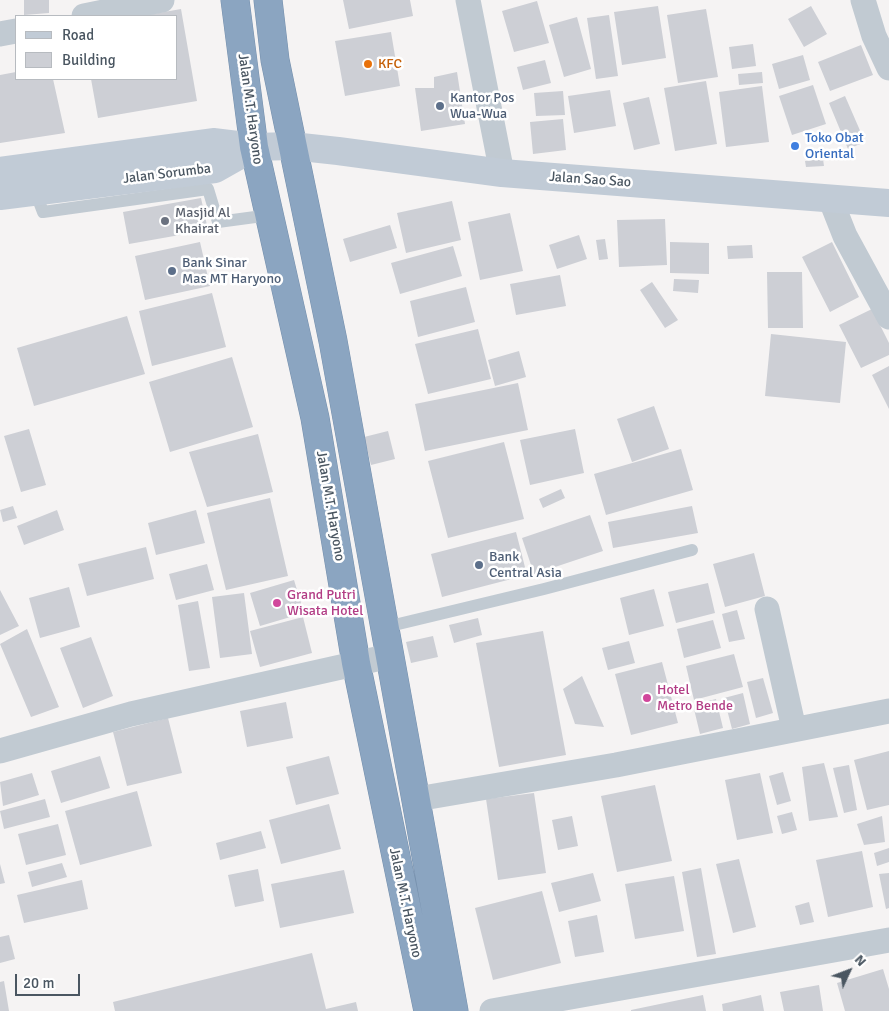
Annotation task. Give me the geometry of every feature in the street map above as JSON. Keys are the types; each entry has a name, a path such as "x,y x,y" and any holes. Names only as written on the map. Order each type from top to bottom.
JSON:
{"highway":[{"name":"Jalan M.T. Haryono","path":"234,0 254,147 315,418 356,663 428,1011"},
{"name":"Jalan M.T. Haryono","path":"268,0 275,60 333,341 418,799 454,1011"}],"street":[{"path":"89,15 162,0"},
{"path":"468,0 502,174"},
{"path":"863,0 874,36 889,68"},
{"path":"0,34 15,31"},
{"name":"Jalan Sorumba","path":"0,171 213,142 254,147"},
{"name":"Jalan Sao Sao","path":"254,147 292,146 502,174 889,203"},
{"name":"Jalan Sorumba","path":"0,196 215,169 254,147"},
{"path":"830,198 845,236 889,317"},
{"path":"767,609 794,729"},
{"path":"0,751 131,714 390,656"},
{"path":"418,799 616,765 889,711"},
{"path":"492,1011 889,940"}],"lane":[{"path":"35,191 43,212 208,189 218,222 270,215"},
{"path":"386,627 544,589 692,550"}],"building":[{"path":"24,0 49,0 49,13 24,15"},
{"path":"343,0 410,0 413,16 349,29"},
{"path":"537,1 549,43 514,52 502,11"},
{"path":"658,6 666,58 622,65 614,12"},
{"path":"811,6 827,34 804,47 788,19"},
{"path":"181,9 197,101 98,118 91,80 178,80 178,15 147,15"},
{"path":"706,9 718,77 678,83 667,15"},
{"path":"609,15 618,76 596,79 587,18"},
{"path":"577,17 591,69 564,77 549,25"},
{"name":"KFC","path":"391,32 400,86 345,96 335,41"},
{"path":"753,44 756,66 732,69 729,47"},
{"path":"861,45 873,75 830,91 818,62"},
{"path":"803,55 810,80 779,89 772,64"},
{"path":"545,60 551,83 523,90 517,67"},
{"path":"15,72 15,80 53,80 65,133 0,143 0,75"},
{"name":"Kantor Pos Wua-Wua","path":"457,72 465,124 421,131 415,88 434,88 434,77"},
{"path":"762,72 763,83 739,85 738,74"},
{"path":"706,81 717,144 675,151 664,88"},
{"path":"813,85 826,124 792,135 779,96"},
{"path":"762,86 769,142 726,147 719,92"},
{"path":"610,90 616,126 574,133 568,96"},
{"path":"563,91 565,115 536,116 534,93"},
{"path":"845,96 865,142 848,149 829,103"},
{"path":"649,97 660,144 634,150 623,103"},
{"path":"563,119 566,150 533,154 530,122"},
{"path":"823,159 824,166 806,167 805,161"},
{"name":"Masjid Al Khairat","path":"201,198 208,230 129,244 123,212"},
{"path":"452,201 461,240 406,253 397,213"},
{"path":"510,213 523,271 480,280 468,222"},
{"path":"665,219 667,265 619,267 617,220"},
{"path":"390,225 397,248 350,262 343,239"},
{"path":"579,235 587,259 557,269 549,245"},
{"path":"605,239 608,259 599,260 596,240"},
{"name":"Bank Sinar Mas MT Haryono","path":"200,242 210,286 145,300 135,256"},
{"path":"670,242 709,243 709,274 670,273"},
{"path":"832,242 859,297 830,312 802,257"},
{"path":"752,245 753,258 728,259 727,246"},
{"path":"453,246 462,276 400,294 391,263"},
{"path":"767,272 802,272 803,328 768,328"},
{"path":"560,275 566,306 516,315 510,284"},
{"path":"674,279 699,280 698,293 673,291"},
{"path":"652,282 678,320 665,328 640,290"},
{"path":"466,287 475,322 418,337 410,301"},
{"path":"212,293 226,347 152,366 139,311"},
{"path":"872,309 889,343 889,355 861,368 839,325"},
{"path":"127,316 145,374 34,406 17,348"},
{"path":"478,329 491,379 428,394 415,344"},
{"path":"771,334 846,342 840,403 765,396"},
{"path":"519,351 526,377 495,386 488,360"},
{"path":"232,357 253,427 170,452 149,382"},
{"path":"889,366 889,409 872,375"},
{"path":"518,383 528,430 425,451 415,404"},
{"path":"654,406 669,449 632,462 617,419"},
{"path":"29,429 46,485 21,492 4,436"},
{"path":"575,429 584,473 530,485 520,440"},
{"path":"388,431 395,459 371,465 364,437"},
{"path":"258,434 273,492 207,507 189,452"},
{"path":"504,442 524,519 448,538 428,461"},
{"path":"681,449 693,490 606,515 594,474"},
{"path":"561,489 565,498 543,508 539,499"},
{"path":"270,498 288,576 226,590 207,513"},
{"path":"13,506 17,518 3,522 0,510"},
{"path":"692,506 698,533 613,548 608,522"},
{"path":"57,510 64,530 24,545 17,526"},
{"path":"196,510 205,543 156,555 148,523"},
{"path":"590,515 603,551 534,574 522,538"},
{"name":"Bank Central Asia","path":"516,532 527,575 442,597 431,554"},
{"path":"146,547 154,579 87,596 78,564"},
{"path":"754,553 765,596 725,607 713,564"},
{"path":"207,564 214,590 176,600 169,574"},
{"name":"Grand Putri Wisata Hotel","path":"294,580 304,613 260,626 250,593"},
{"path":"708,583 715,613 676,623 668,592"},
{"path":"69,587 80,627 40,638 29,598"},
{"path":"654,589 664,626 629,635 620,598"},
{"path":"0,590 19,626 0,635"},
{"path":"244,593 252,654 220,658 212,597"},
{"path":"198,601 210,668 189,671 178,605"},
{"path":"737,610 745,639 729,642 722,614"},
{"path":"303,617 312,653 260,667 250,631"},
{"path":"478,618 482,635 454,643 449,625"},
{"path":"713,620 721,648 684,658 677,629"},
{"path":"27,629 59,707 31,717 0,644"},
{"path":"543,631 566,755 499,767 476,643"},
{"path":"433,636 438,657 411,663 406,642"},
{"path":"91,637 113,696 83,708 60,648"},
{"path":"629,641 635,663 608,670 602,648"},
{"path":"734,654 743,687 694,700 686,666"},
{"name":"Hotel Metro Bende","path":"662,662 678,723 631,735 615,674"},
{"path":"582,676 604,727 575,724 563,689"},
{"path":"763,678 773,713 756,718 747,682"},
{"path":"743,693 750,724 732,729 724,698"},
{"path":"716,699 723,728 700,734 693,705"},
{"path":"286,702 293,738 247,747 240,711"},
{"path":"168,718 182,773 127,786 113,732"},
{"path":"889,751 889,805 867,810 854,760"},
{"path":"100,756 110,788 61,803 51,771"},
{"path":"329,756 339,794 296,805 286,767"},
{"path":"824,763 838,817 809,821 802,767"},
{"path":"849,765 857,810 844,813 833,768"},
{"path":"783,772 791,801 777,805 769,776"},
{"path":"32,773 39,795 3,806 0,782"},
{"path":"760,773 773,833 737,840 725,780"},
{"path":"655,785 672,861 617,872 601,796"},
{"path":"137,791 152,846 80,865 65,811"},
{"path":"534,793 546,873 498,880 486,799"},
{"path":"45,799 50,817 4,829 0,811"},
{"path":"329,804 341,849 281,864 269,820"},
{"path":"792,812 797,830 782,834 777,816"},
{"path":"572,816 578,846 558,850 552,820"},
{"path":"882,816 885,842 864,845 857,824"},
{"path":"58,824 66,855 26,865 18,834"},
{"path":"261,831 266,848 220,860 216,843"},
{"path":"889,848 889,862 877,866 874,853"},
{"path":"862,851 873,907 828,917 816,860"},
{"path":"739,859 756,927 733,933 716,864"},
{"path":"62,863 67,877 32,887 28,872"},
{"path":"0,864 5,883 0,884"},
{"path":"701,868 716,954 697,957 682,872"},
{"path":"258,869 264,901 235,907 228,875"},
{"path":"344,870 354,913 280,928 271,884"},
{"path":"593,873 601,901 559,912 551,883"},
{"path":"889,873 889,908 886,909 879,874"},
{"path":"674,876 684,931 635,939 625,884"},
{"path":"82,880 88,909 24,923 17,895"},
{"path":"542,891 561,963 493,980 475,908"},
{"path":"809,902 814,922 800,925 795,906"},
{"path":"597,915 604,952 575,957 568,921"},
{"path":"9,935 15,959 0,963 0,937"},
{"path":"312,953 326,1009 356,1002 358,1011 115,1011 113,1002"},
{"path":"883,969 889,989 889,1011 845,1011 837,983"},
{"path":"4,981 9,1011 0,1011 0,982"},
{"path":"819,985 823,1011 784,1011 780,992"},
{"path":"703,995 706,1011 631,1011 631,1010"},
{"path":"761,995 764,1011 723,1011 722,1004"}],"place":[{"name":"KFC","path":"368,64"},
{"name":"Kantor Pos Wua-Wua","path":"440,106"},
{"name":"Toko Obat Oriental","path":"795,146"},
{"name":"Masjid Al Khairat","path":"165,221"},
{"name":"Bank Sinar Mas MT Haryono","path":"172,271"},
{"name":"Bank Central Asia","path":"479,565"},
{"name":"Grand Putri Wisata Hotel","path":"277,603"},
{"name":"Hotel Metro Bende","path":"647,698"}]}
